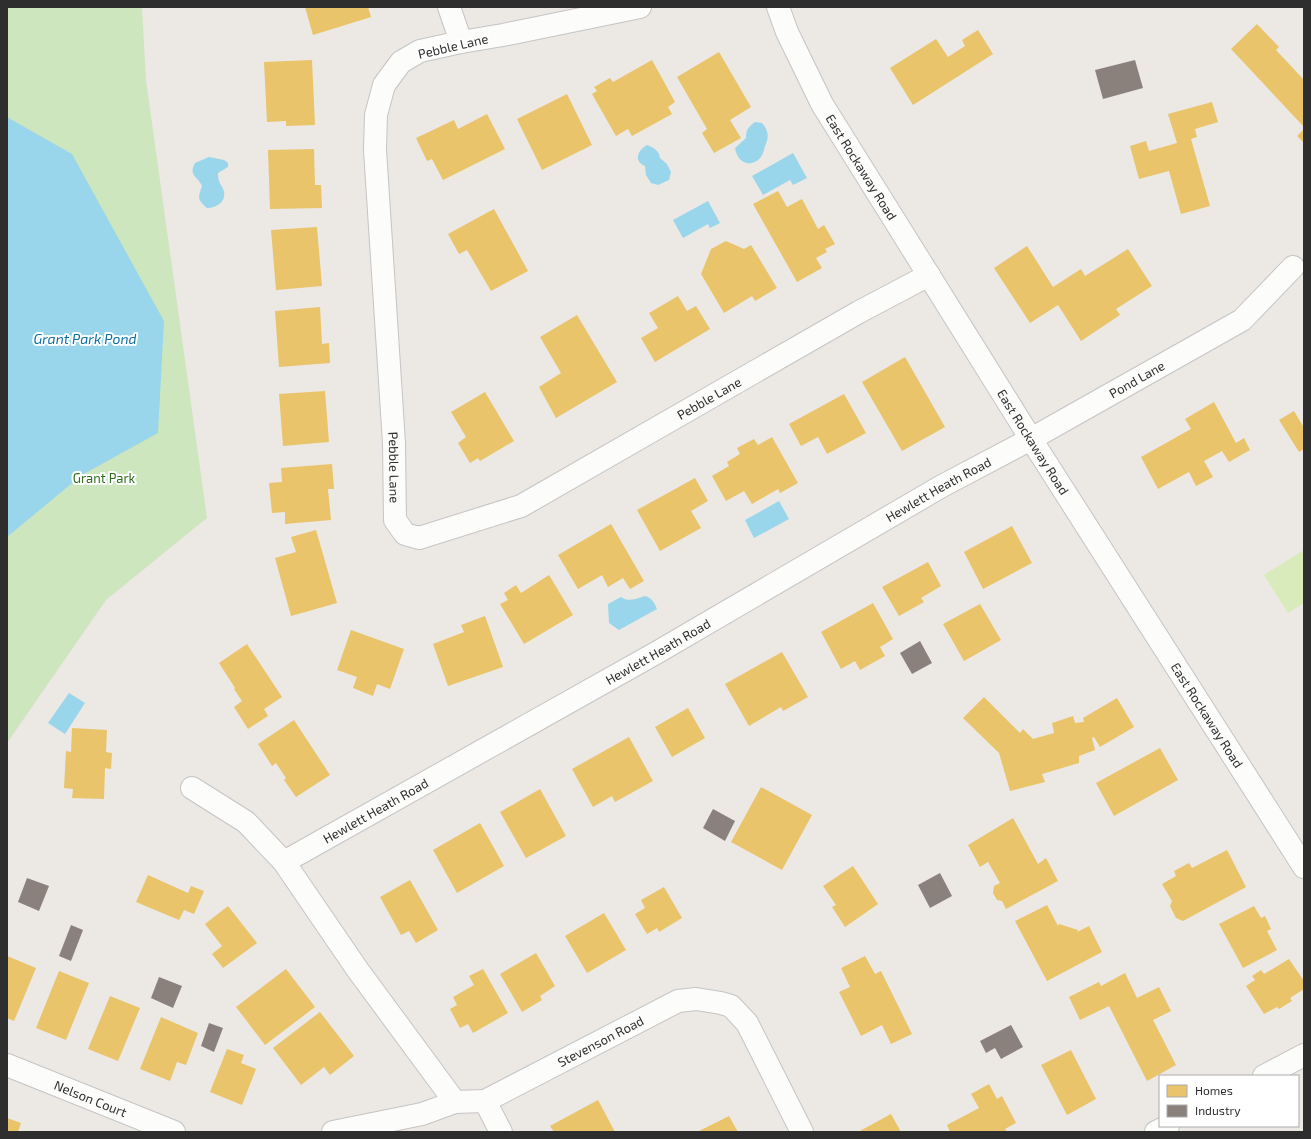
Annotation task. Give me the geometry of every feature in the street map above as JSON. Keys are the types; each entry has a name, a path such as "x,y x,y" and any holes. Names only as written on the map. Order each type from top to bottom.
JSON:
{"street":[{"path":"449,7 461,42"},
{"name":"Pebble Lane","path":"640,7 420,51 401,62 384,85 376,115 375,150 394,442 395,520 405,534 419,538 521,506 859,312 929,275"},
{"name":"East Rockaway Road","path":"778,7 787,32 822,104 1031,439 1304,867"},
{"name":"Pond Lane","path":"1031,439 1242,320 1293,267"},
{"name":"Hewlett Heath Road","path":"284,862 656,653 942,486 1031,439"},
{"path":"192,788 246,822 284,862 357,969 455,1102"},
{"name":"Stevenson Road","path":"333,1132 422,1114 455,1102 485,1101 678,1001 696,999 730,1006 747,1023 802,1132"},
{"path":"1266,1075 1304,1055"},
{"name":"Nelson Court","path":"7,1065 174,1132"},
{"path":"485,1101 501,1132"},
{"path":"1156,1132 1166,1127"}],"green space":[{"name":"Grant Park","path":"7,7 142,7 146,80 207,518 106,600 7,743"},
{"path":"1304,550 1304,603 1288,613 1264,575"}],"water":[{"name":"Grant Park Pond","path":"7,117 72,154 164,321 158,433 82,475 7,537"},
{"path":"755,122 762,123 764,126 768,134 767,140 761,157 752,163 748,163 744,162 738,157 735,148 746,138 748,129"},
{"path":"647,145 657,151 660,158 667,164 671,172 669,180 658,185 651,183 646,175 645,166 641,164 638,158 641,150"},
{"path":"793,153 807,178 793,185 790,180 763,195 752,176"},
{"path":"209,157 224,160 228,163 228,167 218,173 224,192 222,201 217,206 207,208 199,198 202,186 194,176 193,167 195,163"},
{"path":"708,201 720,223 710,228 708,224 683,238 673,220"},
{"path":"779,501 789,519 754,538 745,520"},
{"path":"645,596 655,604 657,609 619,630 609,623 608,604 621,597 630,600"},
{"path":"69,693 85,703 65,734 48,723"}],"building: Homes":[{"path":"305,7 368,7 371,17 313,35"},
{"path":"1257,24 1279,47 1276,50 1304,80 1304,127 1231,49"},
{"path":"978,30 993,54 913,105 890,68 936,39 948,57 965,46 962,40"},
{"path":"719,52 751,107 730,120 741,138 714,153 702,133 707,129 677,77"},
{"path":"312,60 315,125 286,126 286,121 267,122 264,62"},
{"path":"652,60 675,102 668,107 672,114 632,136 628,129 616,136 592,94 597,91 594,87 610,78 613,82"},
{"path":"567,94 592,145 542,170 517,119"},
{"path":"1212,102 1218,122 1195,129 1197,137 1191,139 1210,206 1181,214 1169,171 1139,179 1130,146 1146,141 1149,151 1177,143 1168,114"},
{"path":"487,114 505,149 443,180 432,159 427,161 416,138 454,120 458,129"},
{"path":"1304,129 1304,143 1297,136"},
{"path":"314,149 315,185 321,185 322,208 270,209 268,150"},
{"path":"778,191 787,207 802,199 818,229 824,225 835,244 825,249 827,252 816,258 822,268 797,282 753,204"},
{"path":"494,209 528,271 491,291 467,250 459,254 448,234"},
{"path":"317,227 322,286 276,290 271,230"},
{"path":"726,241 744,249 751,245 777,288 755,301 752,296 724,313 701,274 711,249"},
{"path":"1027,246 1053,287 1081,269 1085,276 1128,249 1152,286 1116,309 1120,315 1081,341 1058,305 1030,323 994,268"},
{"path":"678,296 687,311 696,306 710,329 655,362 641,338 658,328 649,313"},
{"path":"320,307 322,344 329,343 330,363 279,367 275,311"},
{"path":"577,315 617,382 556,418 539,387 561,373 540,337"},
{"path":"905,357 945,427 902,451 862,382"},
{"path":"325,391 329,442 283,446 279,394"},
{"path":"485,392 514,441 480,461 478,458 470,463 458,443 466,437 451,412"},
{"path":"844,394 866,433 827,454 818,437 801,446 789,424"},
{"path":"1214,402 1236,443 1244,438 1250,450 1229,462 1222,451 1204,461 1213,477 1196,486 1189,472 1158,489 1141,457 1191,429 1185,419"},
{"path":"1294,411 1304,428 1304,449 1299,452 1279,420"},
{"path":"772,437 798,483 780,493 778,489 752,504 744,491 726,501 712,476 729,466 727,462 740,454 737,448 754,439 758,445"},
{"path":"332,464 334,489 328,489 331,520 285,524 285,512 272,513 269,483 282,482 281,468"},
{"path":"695,478 708,501 691,511 701,528 660,551 637,510"},
{"path":"611,524 644,581 630,589 623,578 608,587 602,575 578,589 558,555"},
{"path":"1012,526 1032,563 983,589 964,552"},
{"path":"316,530 337,603 291,616 275,558 296,552 291,537"},
{"path":"928,562 941,586 921,598 924,602 899,616 882,587"},
{"path":"549,575 573,615 524,644 500,604 508,600 504,593 516,585 521,593"},
{"path":"873,603 893,639 880,647 885,656 860,670 855,661 841,669 821,632"},
{"path":"980,604 1001,640 964,661 943,624"},
{"path":"485,616 503,667 448,686 433,644 464,632 461,625"},
{"path":"351,630 404,649 390,689 377,684 373,696 353,688 357,677 337,670"},
{"path":"247,644 282,697 264,709 268,716 248,729 234,707 242,701 219,663"},
{"path":"782,652 808,697 783,711 781,707 749,726 725,684"},
{"path":"984,697 1020,733 1023,729 1033,739 1054,733 1052,723 1073,716 1075,723 1084,722 1083,718 1117,698 1134,727 1100,747 1094,737 1092,738 1095,750 1079,756 1079,763 1042,774 1045,782 1010,791 999,753 963,718"},
{"path":"688,708 705,738 672,757 655,727"},
{"path":"294,720 330,775 296,797 284,780 286,778 276,763 272,766 258,744"},
{"path":"72,728 107,730 106,752 112,753 111,769 105,768 104,799 72,798 73,789 64,788 66,751 71,752"},
{"path":"629,737 653,781 615,802 612,796 593,807 572,769"},
{"path":"1160,748 1178,780 1114,816 1096,783"},
{"path":"761,787 812,815 782,870 731,842"},
{"path":"540,789 566,836 526,858 500,812"},
{"path":"1013,818 1038,864 1046,858 1058,881 1006,909 1002,901 997,900 993,893 994,886 1000,883 988,862 980,867 968,845"},
{"path":"480,823 504,866 457,893 433,850"},
{"path":"1227,850 1246,887 1183,921 1176,918 1170,906 1172,901 1162,884 1176,876 1174,871 1189,863 1192,868"},
{"path":"853,866 878,904 845,927 832,907 836,905 823,886"},
{"path":"148,875 188,893 191,886 204,891 194,914 184,910 179,920 136,902"},
{"path":"410,880 438,930 416,943 409,931 401,935 380,897"},
{"path":"664,887 682,918 659,932 657,928 647,934 635,914 645,908 641,900"},
{"path":"1047,905 1058,926 1059,924 1078,930 1077,932 1089,926 1102,952 1047,981 1015,921"},
{"path":"228,906 257,943 223,968 212,954 222,946 205,924"},
{"path":"1254,906 1261,918 1265,916 1271,929 1267,931 1277,950 1243,968 1219,924"},
{"path":"604,913 626,950 587,973 565,936"},
{"path":"536,953 555,986 540,996 542,1000 522,1012 500,974"},
{"path":"7,956 36,968 14,1021 7,1018"},
{"path":"865,956 875,974 881,971 912,1034 891,1044 882,1025 861,1036 839,992 850,987 841,968"},
{"path":"1289,959 1304,981 1304,989 1290,998 1292,1001 1279,1009 1277,1007 1264,1014 1246,986 1255,980 1252,976 1261,970 1264,974"},
{"path":"286,969 315,1007 265,1045 236,1007"},
{"path":"483,969 508,1013 473,1033 468,1024 460,1028 450,1009 457,1005 453,997 474,985 469,976"},
{"path":"59,971 89,983 66,1040 36,1028"},
{"path":"1125,973 1137,998 1159,987 1171,1011 1153,1020 1176,1065 1147,1081 1109,1006 1080,1020 1069,997 1099,982 1101,986"},
{"path":"110,996 140,1008 118,1061 88,1049"},
{"path":"320,1012 354,1056 330,1075 324,1067 301,1085 273,1048"},
{"path":"161,1017 198,1033 186,1065 177,1062 170,1081 140,1069"},
{"path":"227,1049 244,1055 241,1063 256,1069 242,1105 210,1092"},
{"path":"1071,1050 1096,1099 1067,1115 1041,1065"},
{"path":"989,1084 997,1099 1002,1096 1016,1123 1005,1129 1007,1132 950,1132 947,1125 979,1108 971,1094"},
{"path":"598,1100 615,1132 554,1132 550,1126"},
{"path":"891,1114 901,1132 858,1132"},
{"path":"729,1116 738,1132 697,1132"},
{"path":"7,1118 21,1123 18,1132 7,1132"}],"building: Industry":[{"path":"1135,60 1143,88 1103,99 1095,70"},
{"path":"920,641 932,663 912,674 900,653"},
{"path":"713,809 735,821 725,841 703,828"},
{"path":"940,873 952,896 930,908 918,885"},
{"path":"27,878 49,886 39,911 18,902"},
{"path":"71,925 83,930 71,961 59,956"},
{"path":"159,977 182,986 173,1008 151,998"},
{"path":"209,1023 223,1028 214,1052 201,1046"},
{"path":"1011,1025 1023,1047 1001,1059 995,1048 986,1053 980,1041"}]}
